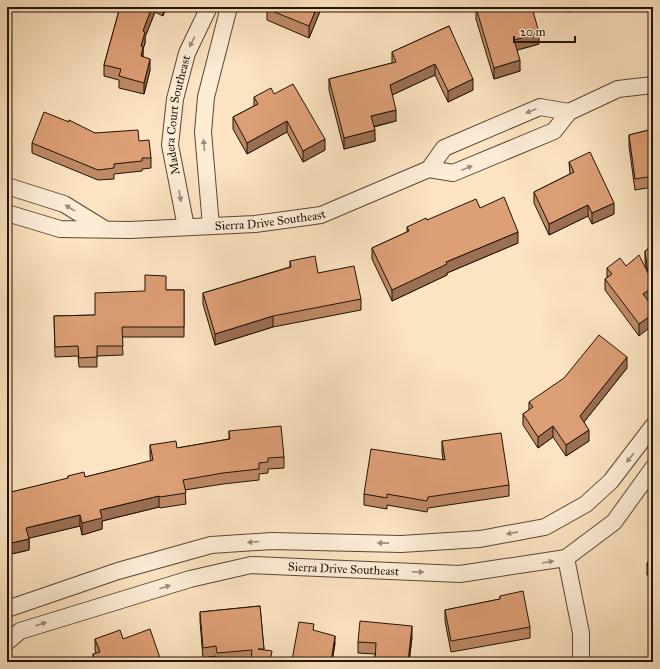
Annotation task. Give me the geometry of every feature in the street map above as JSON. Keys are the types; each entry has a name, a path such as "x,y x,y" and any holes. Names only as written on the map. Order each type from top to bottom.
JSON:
{"street":[{"name":"Madera Court Southeast","path":"186,227 170,145 175,99 187,53 209,7"},
{"name":"Madera Court Southeast","path":"211,226 203,132 206,97 229,7"},
{"name":"Sierra Drive Southeast","path":"7,213 60,229 103,228 130,230 255,224 321,215 429,170 453,173 554,131 569,112 618,89 653,85"},
{"path":"429,170 444,148 540,107 569,112"},
{"name":"Sierra Drive Southeast","path":"7,186 64,204 103,228"},
{"path":"7,609 118,571 211,545 272,541 401,544 480,539 545,527 586,504 612,481 653,426"},
{"name":"Sierra Drive Southeast","path":"7,642 20,631 190,579 250,565 460,574 566,558 614,522 653,468"},
{"path":"566,558 581,633 581,662"}],"building":[{"path":"120,7 152,7 143,31 145,32 141,46 143,47 141,56 150,59 144,83 119,76 121,69 104,65"},
{"path":"268,7 317,7 309,26 267,9"},
{"path":"532,7 539,33 514,40 520,60 494,68 476,8"},
{"path":"449,26 473,79 448,91 435,64 390,85 396,110 371,116 375,130 344,138 329,79 396,62 392,52"},
{"path":"293,84 325,139 303,151 287,121 247,143 233,117 258,104 254,97 271,88 274,94"},
{"path":"44,112 69,122 69,120 95,133 138,130 139,141 149,140 151,158 142,158 142,161 114,164 114,168 98,170 32,143"},
{"path":"653,129 653,176 635,179 629,135"},
{"path":"590,152 614,203 592,213 588,205 549,224 534,192 574,172 569,162"},
{"path":"504,197 518,232 446,262 447,264 392,290 372,248 409,231 407,227 426,218 427,220 476,199 480,208"},
{"path":"653,245 653,278 651,280 653,287 643,294 653,307 653,314 639,324 605,279 612,274 607,268 620,258 626,266 639,255 648,273 645,251"},
{"path":"315,256 318,273 354,266 361,299 273,316 215,334 203,293 291,267 290,261"},
{"path":"145,275 166,276 166,290 184,290 184,327 122,327 123,346 97,346 97,357 79,358 78,346 55,347 54,316 95,315 95,293 145,291"},
{"path":"599,335 627,357 580,416 589,430 566,445 553,426 538,437 523,414 533,407 529,402 564,378"},
{"path":"281,426 284,457 268,458 268,462 259,463 259,469 183,480 186,493 159,496 100,510 102,518 82,523 80,515 26,528 29,539 7,544 7,493 68,478 68,476 84,472 85,477 153,460 150,445 176,441 177,448 230,439 229,431"},
{"path":"501,433 509,485 428,497 427,501 387,494 387,498 364,494 371,449 445,460 442,441"},
{"path":"653,550 653,567 647,564"},
{"path":"523,591 530,627 451,641 445,610 500,599 500,596"},
{"path":"260,606 264,649 258,649 272,651 270,662 251,662 252,650 217,653 216,646 203,648 200,612"},
{"path":"360,621 412,626 408,662 375,662 376,643 358,642"},
{"path":"299,622 314,624 313,630 335,636 331,662 307,662 292,660"},
{"path":"150,629 160,658 149,662 95,662 93,654 100,652 95,639 120,630 123,639"}]}
